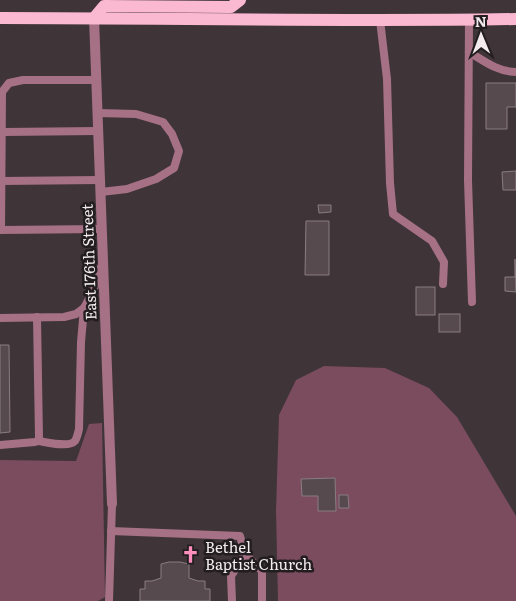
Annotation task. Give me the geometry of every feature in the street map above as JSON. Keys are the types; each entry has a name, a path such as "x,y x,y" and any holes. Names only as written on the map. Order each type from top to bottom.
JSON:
{"main road":[{"path":"94,18 104,6 231,8 240,0"},
{"path":"0,18 516,19"}],"street":[{"name":"East 176th Street","path":"94,18 112,504"}],"lane":[{"path":"380,20 387,78 390,183 393,214 432,241 444,262 443,284"},
{"path":"469,20 468,180 472,302"},
{"path":"469,52 493,67 508,72 516,72"},
{"path":"97,80 23,80 9,83 2,92 0,230 102,229"},
{"path":"98,113 136,114 163,122 172,134 179,151 174,168 156,179 127,188 101,192"},
{"path":"2,132 98,131"},
{"path":"1,181 100,180"},
{"path":"0,445 38,441 72,444 76,440 79,429 81,342 84,308 94,290 103,256"},
{"path":"0,318 64,317 76,314 84,308"},
{"path":"37,317 38,441"},
{"path":"109,601 112,504"},
{"path":"111,531 240,536 245,554 262,571 262,601"},
{"path":"232,601 231,576 245,554"}],"shaded area":[{"path":"324,366 385,368 429,388 457,417 516,516 516,601 278,601 276,510 279,415 296,380"},
{"path":"102,423 105,597 98,601 0,601 0,460 76,461 89,424"}],"building":[{"path":"486,83 516,83 516,107 507,107 507,129 486,129"},
{"path":"516,171 516,190 503,190 502,172"},
{"path":"318,205 331,205 331,212 319,213"},
{"path":"306,221 329,221 329,275 305,275"},
{"path":"515,259 516,292 505,291 505,277 515,277"},
{"path":"416,287 435,287 435,315 416,315"},
{"path":"439,314 460,314 460,332 439,332"},
{"path":"0,345 9,345 10,432 0,433"},
{"path":"335,478 336,511 318,511 318,496 302,496 301,479"},
{"path":"339,495 348,495 349,508 339,508"},
{"path":"169,562 189,564 189,578 205,581 205,589 210,589 210,601 140,601 140,589 145,589 145,581 161,578 161,564"}],"place":[{"name":"Bethel Baptist Church","path":"191,555"}]}
